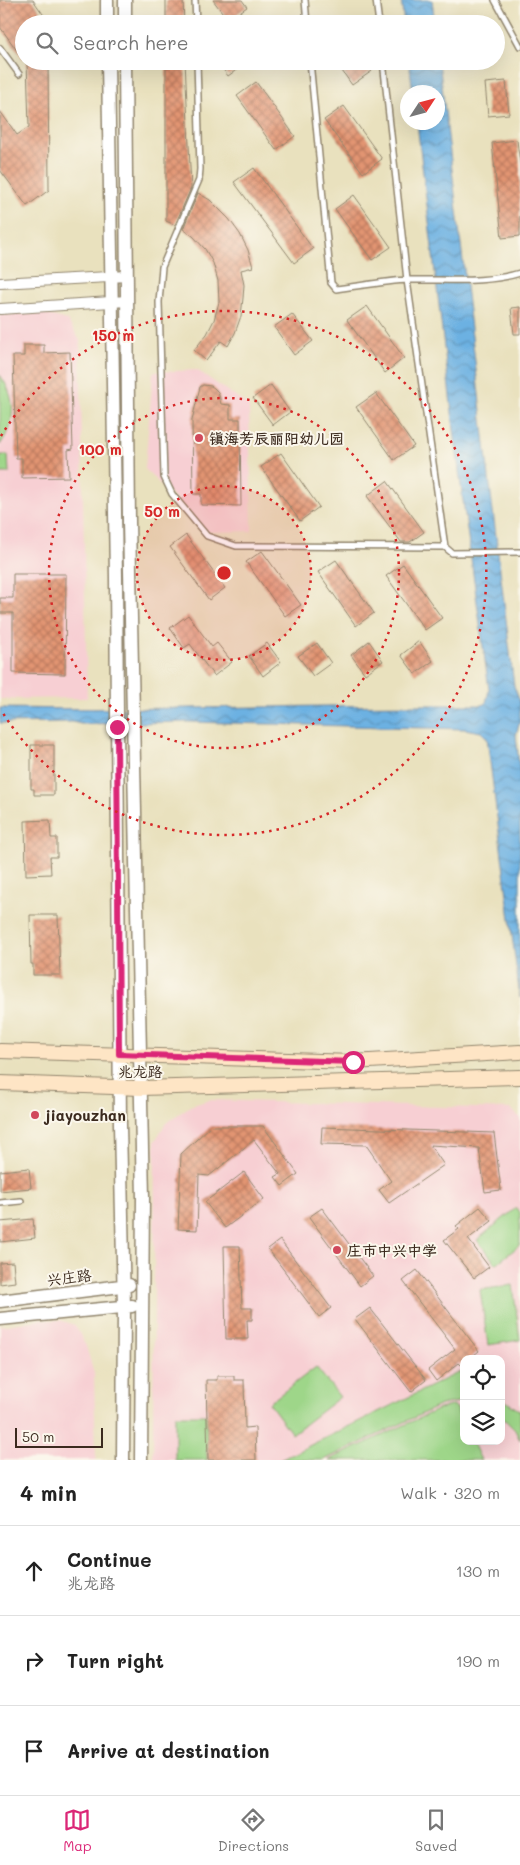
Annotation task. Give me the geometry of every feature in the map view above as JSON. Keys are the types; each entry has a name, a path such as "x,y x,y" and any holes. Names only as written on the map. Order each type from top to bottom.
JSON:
{"main road":[{"name":"兆龙路","path":"0,1051 353,1062 520,1052"},
{"name":"兆龙路","path":"0,1083 140,1088 520,1077"}],"street":[{"path":"107,0 107,15"},
{"path":"125,0 125,15"},
{"path":"108,70 117,706 119,1054 124,1307 123,1460"},
{"path":"125,70 132,726 143,1198 141,1460"},
{"path":"0,283 127,276"},
{"path":"0,309 127,301"},
{"name":"兴庄路","path":"0,1302 142,1284"},
{"path":"0,1319 142,1305"}],"lane":[{"path":"195,0 196,15"},
{"path":"305,0 306,15"},
{"path":"376,0 378,15"},
{"path":"495,0 503,15"},
{"path":"505,18 520,46"},
{"path":"0,48 15,70"},
{"path":"15,70 18,74"},
{"path":"197,70 199,180 162,267 159,302 164,477 172,494 207,536 236,546 445,547 452,553 520,552"},
{"path":"311,70 331,283 336,289 407,280 488,279 507,277 520,273"},
{"path":"384,70 407,280 445,547"},
{"path":"0,1203 21,1201"}],"shaded area":[{"path":"42,313 67,320 80,340 87,698 0,699 0,315"},
{"name":"镇海芳辰丽阳幼儿园","path":"197,370 249,406 252,531 208,532 145,469 153,372"},
{"name":"庄市中兴中学","path":"209,1100 510,1109 520,1117 520,1460 153,1460 155,1141 166,1123 190,1106"},
{"path":"39,1320 60,1320 75,1325 86,1346 94,1373 96,1460 0,1460 0,1326"}],"green space":[{"path":"0,375 6,384 12,401 12,419 0,445"},
{"path":"0,455 8,455 9,473 0,473"},
{"path":"516,1208 520,1212 520,1245 496,1264 477,1240"},
{"path":"513,1285 520,1340 488,1345 480,1290"},
{"path":"316,1367 340,1397 292,1434 269,1403"},
{"path":"460,1372 460,1402 441,1405 324,1460 280,1460"},
{"path":"505,1401 520,1411 520,1440 515,1430 505,1420"},
{"path":"454,1405 460,1417 460,1445 474,1445 481,1460 329,1460 439,1409"},
{"path":"175,1415 206,1415 207,1460 175,1460"}],"water":[{"path":"401,0 432,0 434,15 403,15"},
{"path":"410,70 440,70 442,85 412,85"},
{"path":"445,111 514,686 520,702 520,721 516,735 520,775 520,998 487,738 481,732 465,729 189,722 0,723 0,708 482,705 486,703 489,690 459,471 418,130 445,130"}],"building":[{"path":"0,0 33,0 44,15 15,15 15,48 0,27"},
{"path":"166,0 183,0 184,15 166,15"},
{"path":"213,0 242,0 247,7 235,15 224,15"},
{"path":"27,70 48,70 49,190 27,206 0,170 0,111 17,135 29,127"},
{"path":"166,70 185,70 191,188 175,225 166,221"},
{"path":"224,70 236,70 228,76"},
{"path":"341,70 371,70 372,71 352,85"},
{"path":"506,81 509,114 488,116 485,83"},
{"path":"256,82 295,136 276,150 237,96"},
{"path":"344,106 382,159 363,173 324,120"},
{"path":"517,140 520,165 520,236 502,238 492,143"},
{"path":"254,168 313,249 294,263 234,182"},
{"path":"198,193 210,200 229,219 240,234 248,250 253,267 241,270 244,285 243,298 241,316 235,333 228,346 221,341 206,361 194,350 207,334 214,320 219,302 218,281 213,263 205,249 193,236 183,229"},
{"path":"354,195 391,247 372,260 335,209"},
{"path":"367,306 404,358 385,373 347,320"},
{"path":"520,307 520,334 514,334 511,308"},
{"path":"292,314 313,341 294,355 274,327"},
{"path":"24,345 44,345 44,353 70,352 73,449 68,450 69,477 22,478 22,458 16,458 13,356 24,356"},
{"path":"203,385 211,386 218,392 221,404 230,405 230,419 240,419 241,506 201,505 201,494 193,494 192,420 200,387"},
{"path":"271,385 290,412 273,425 253,398"},
{"path":"376,393 414,446 394,460 356,407"},
{"path":"281,453 319,507 300,521 261,467"},
{"path":"387,481 424,532 410,542 401,542 367,496"},
{"path":"186,535 225,588 209,600 170,547"},
{"path":"262,551 301,605 285,616 246,562"},
{"path":"336,560 374,613 356,626 318,572"},
{"path":"403,564 442,618 425,630 386,576"},
{"path":"13,574 66,574 65,674 13,673 13,613 0,613 0,598 13,598"},
{"path":"188,615 212,647 217,643 232,662 214,676 190,644 184,648 170,628"},
{"path":"369,641 383,661 365,674 351,655"},
{"path":"419,641 433,661 415,674 401,655"},
{"path":"267,643 281,662 263,676 249,656"},
{"path":"317,643 331,663 313,676 298,656"},
{"path":"31,745 54,745 54,795 34,795 34,789 31,789"},
{"path":"50,820 51,838 57,838 57,857 50,857 51,874 26,875 25,821"},
{"path":"30,915 58,915 60,975 33,975"},
{"path":"211,1126 263,1126 298,1174 282,1186 275,1177 280,1174 254,1140 209,1176 199,1175 197,1230 178,1229 181,1154"},
{"path":"322,1127 494,1133 501,1190 485,1192 479,1148 430,1145 444,1165 389,1203 379,1190 391,1181 366,1145 321,1144"},
{"path":"29,1168 31,1188 0,1191 0,1171"},
{"path":"244,1172 264,1199 225,1228 205,1202"},
{"path":"480,1207 492,1221 468,1239 489,1267 474,1278 444,1240 459,1229 456,1226"},
{"path":"322,1208 373,1276 360,1286 309,1217"},
{"path":"33,1219 35,1238 0,1242 0,1222"},
{"path":"280,1240 331,1308 319,1317 268,1249"},
{"path":"224,1246 240,1246 242,1308 252,1308 252,1320 247,1320 248,1339 226,1339"},
{"path":"13,1262 15,1282 0,1284 0,1263"},
{"path":"417,1270 479,1351 474,1355 460,1355 460,1364 436,1381 428,1370 455,1349 403,1281"},
{"path":"370,1308 426,1380 411,1392 355,1319"},
{"path":"217,1376 234,1376 234,1380 244,1380 245,1428 255,1427 256,1460 208,1460 206,1380 217,1380"}],"place":[{"name":"镇海芳辰丽阳幼儿园","path":"199,438"},
{"name":"jiayouzhan","path":"35,1115"},
{"name":"庄市中兴中学","path":"337,1250"}],"route":[{"path":"117,727 119,1054 353,1062"}]}
